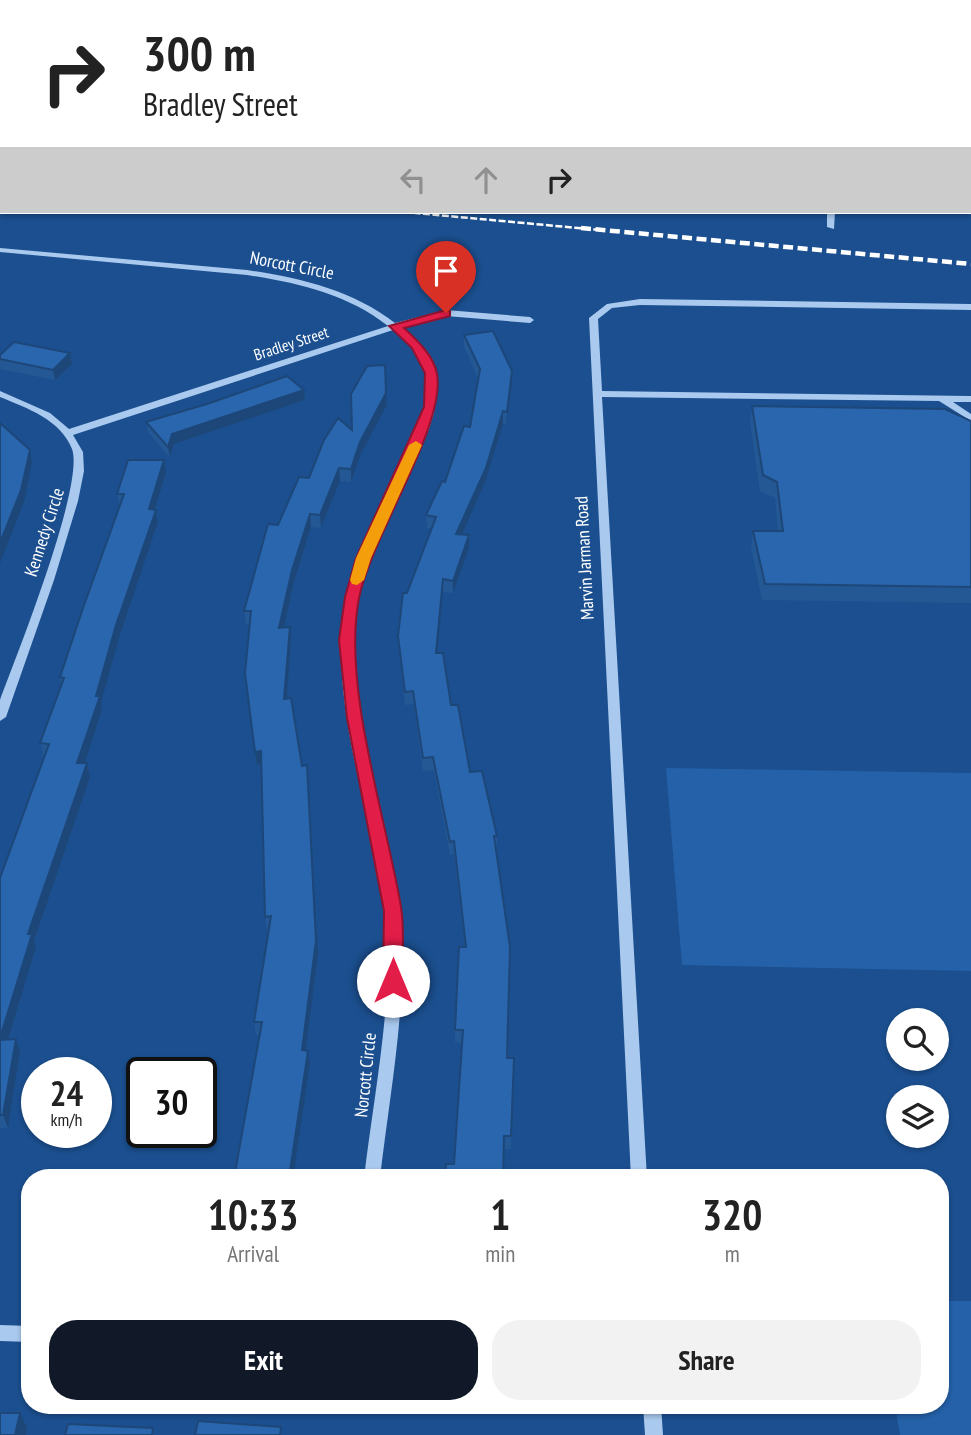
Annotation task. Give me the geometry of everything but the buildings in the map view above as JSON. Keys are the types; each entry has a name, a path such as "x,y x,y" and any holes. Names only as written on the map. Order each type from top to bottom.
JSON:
{"street":[{"path":"831,214 831,227"},
{"name":"Norcott Circle","path":"0,250 269,275 315,284 356,299 395,326 417,346 431,373 430,407 363,558 352,597 346,640 355,718 393,911 393,981 373,1169"},
{"name":"Marvin Jarman Road","path":"639,1169 593,318 610,306 640,302 971,307"},
{"name":"Bradley Street","path":"68,433 395,326 446,313 530,320"},
{"path":"0,394 56,420 68,433"},
{"path":"596,394 971,399"},
{"path":"940,399 971,418"},
{"name":"Kennedy Circle","path":"0,717 75,498 79,455 68,433"},
{"path":"0,1333 21,1334"}],"lane":[{"path":"653,1414 654,1435"}],"shaded area":[{"path":"666,768 971,773 971,971 682,965"},
{"path":"949,1301 971,1301 971,1435 900,1435 896,1414 949,1414"}],"railway":[{"path":"426,214 600,230"},
{"path":"581,228 971,264"}],"slow traffic":[{"path":"357,580 363,558 416,445"}],"route":[{"path":"393,981 393,911 355,718 346,640 352,597 363,558 398,485 430,407 431,373 417,346 395,326 446,313"}]}
